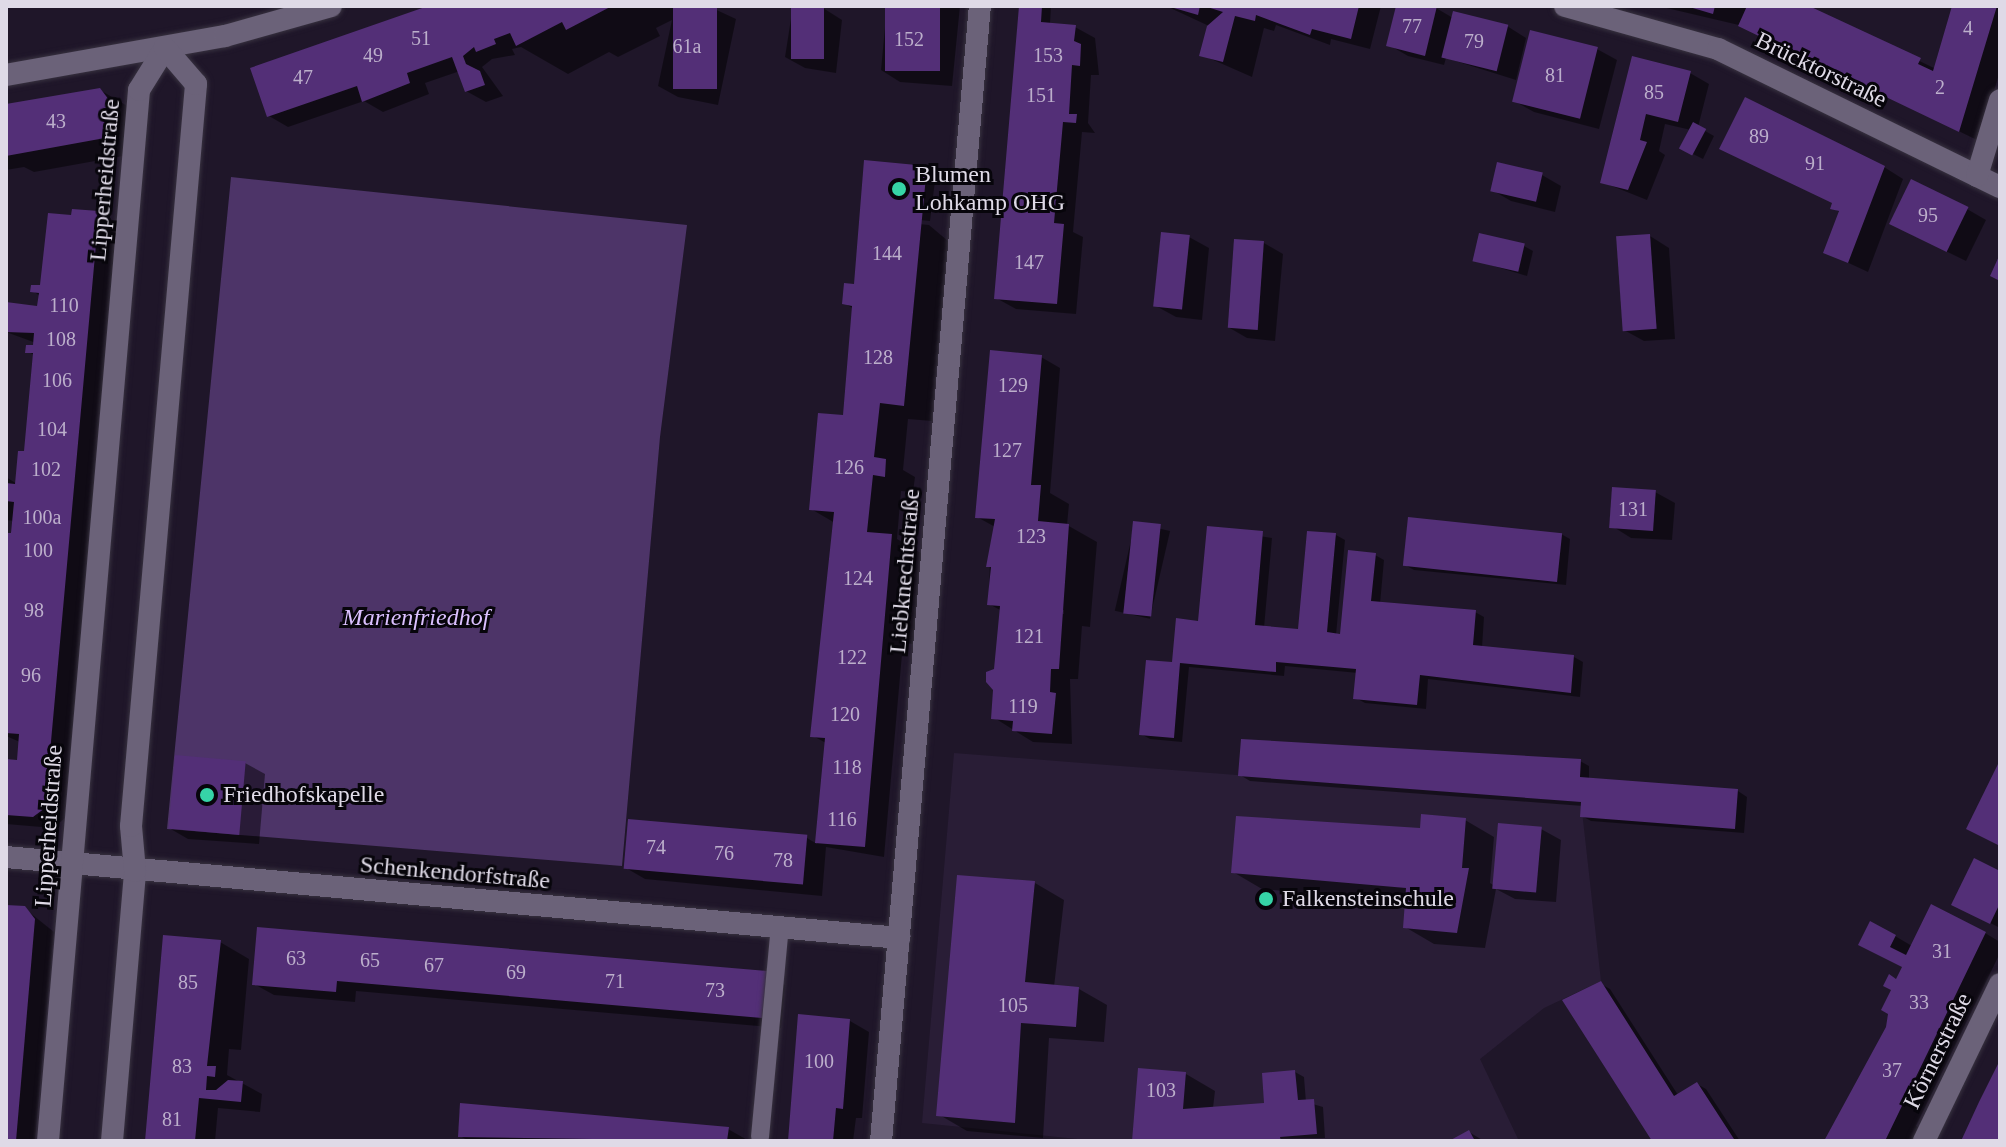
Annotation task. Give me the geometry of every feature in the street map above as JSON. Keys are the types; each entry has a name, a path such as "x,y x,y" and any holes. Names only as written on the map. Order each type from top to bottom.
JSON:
{"street":[{"path":"6,75 165,48 331,6"},
{"name":"Liebknechtstraße","path":"881,1141 980,6"},
{"name":"Brücktorstraße","path":"1565,6 1718,49 2000,187"},
{"path":"112,1141 135,871 131,826 196,84 165,48"},
{"name":"Lipperheidstraße","path":"48,1141 139,90 165,48"},
{"path":"1977,176 2000,100"},
{"name":"Schenkendorfstraße","path":"6,857 899,938"},
{"name":"Körnerstraße","path":"1924,1141 2000,984"}],"lane":[{"path":"760,1137 780,926"}],"shaded area":[{"name":"Falkensteinschule","path":"954,753 1581,802 1601,981 1544,1008 1480,1059 1519,1141 1097,1141 922,1123"}],"green space":[{"name":"Marienfriedhof","path":"231,177 687,225 660,437 622,866 167,829"}],"building":[{"path":"428,6 612,6 566,30 562,22 516,46 510,33 494,39 496,44 476,52 474,47 463,56 466,64 480,71 485,85 465,92 452,57 407,73 410,83 362,102 357,86 267,117 250,68"},
{"path":"673,6 717,6 717,89 673,89"},
{"path":"791,6 824,6 824,59 791,59"},
{"path":"885,6 940,6 940,71 885,71"},
{"path":"1019,6 1042,6 1041,22 1076,25 1074,41 1081,44 1080,66 1072,65 1069,114 1077,114 1076,123 1063,122 1054,223 1064,224 1057,304 994,299"},
{"path":"1167,6 1200,6 1198,15"},
{"path":"1204,6 1359,6 1351,39 1312,29 1310,35 1256,15 1255,21 1235,16 1223,62 1199,56 1207,26 1223,12"},
{"path":"1396,6 1437,6 1425,56 1386,46"},
{"path":"1686,6 1715,6 1713,14"},
{"path":"1747,6 1809,6 1921,58 1918,64 1933,71 1952,6 1997,6 1959,132 1738,26"},
{"path":"1453,11 1508,25 1497,71 1441,58"},
{"path":"1530,30 1598,47 1580,119 1512,102"},
{"path":"1632,56 1691,71 1678,122 1646,114 1640,140 1647,142 1628,190 1600,183"},
{"path":"100,88 109,100 105,138 6,156 6,104"},
{"path":"1745,97 1885,166 1848,263 1823,253 1839,211 1830,209 1832,203 1719,149"},
{"path":"1693,122 1706,129 1692,156 1679,148"},
{"path":"864,160 927,166 904,406 880,403 874,457 886,459 885,477 873,475 867,532 892,534 865,847 815,843 825,738 810,737 834,512 809,510 818,413 843,415 852,306 842,304 844,283 854,284"},
{"path":"1497,162 1543,173 1536,202 1490,191"},
{"path":"1911,179 1969,207 1947,252 1889,224"},
{"path":"72,209 99,211 45,808 33,817 6,815 6,759 17,760 19,734 6,733 6,533 11,533 14,502 6,501 6,483 15,484 18,451 24,451 33,353 25,353 26,345 33,345 34,333 6,332 6,302 37,306 39,293 30,292 31,285 40,285 48,213 71,215"},
{"path":"1161,232 1190,235 1182,310 1153,307"},
{"path":"1479,233 1525,244 1518,272 1472,261"},
{"path":"1650,234 1657,329 1623,331 1616,236"},
{"path":"1234,239 1264,241 1258,330 1228,328"},
{"path":"2000,254 2000,281 1990,276"},
{"path":"990,350 1042,355 1031,485 1041,485 1038,521 1069,524 1059,669 1051,669 1050,692 1056,693 1052,734 1012,731 1013,721 991,719 993,690 986,682 986,672 994,669 1000,606 987,605 991,567 986,567 995,519 975,518"},
{"path":"1612,487 1656,490 1653,531 1609,528"},
{"path":"1408,517 1562,533 1557,582 1403,566"},
{"path":"1133,521 1161,524 1151,616 1123,613"},
{"path":"1207,526 1263,531 1255,625 1298,629 1307,531 1336,533 1327,632 1340,634 1348,550 1376,553 1371,601 1476,610 1473,645 1574,655 1571,693 1420,675 1417,705 1353,699 1356,669 1276,662 1276,672 1180,663 1174,738 1139,735 1146,660 1172,662 1176,618 1198,621"},
{"path":"1241,739 1581,759 1580,777 1738,789 1735,829 1580,817 1581,802 1238,776"},
{"name":"Friedhofskapelle","path":"175,755 246,761 239,835 169,829"},
{"path":"2000,760 2000,846 1966,829"},
{"path":"1421,814 1466,818 1462,868 1469,868 1457,933 1403,928 1406,888 1231,873 1236,816 1420,828"},
{"path":"628,819 807,835 803,884 624,869"},
{"path":"1498,823 1542,827 1536,893 1492,889"},
{"path":"1974,858 2000,871 2000,903 1990,924 1951,905"},
{"path":"957,875 1035,881 1025,982 1079,987 1076,1027 1021,1023 1015,1123 936,1116"},
{"path":"1931,904 1986,932 1885,1141 1824,1141 1886,1027 1888,1014 1881,1010 1891,990 1883,986 1889,974 1896,979 1902,967 1858,945 1870,921 1896,935 1890,947 1906,955"},
{"path":"6,905 25,906 35,919 16,1141 6,1141"},
{"path":"257,927 767,971 762,1018 337,981 336,992 252,985"},
{"path":"163,935 221,940 207,1066 216,1066 215,1077 207,1076 206,1090 216,1090 228,1080 243,1081 241,1102 199,1098 195,1141 145,1141"},
{"path":"1601,981 1674,1096 1697,1082 1734,1139 1652,1141 1562,1000"},
{"path":"798,1014 850,1019 843,1109 836,1108 833,1141 788,1141"},
{"path":"2000,1060 2000,1141 1961,1141 1979,1102"},
{"path":"1138,1068 1186,1072 1183,1109 1264,1103 1262,1073 1295,1070 1298,1100 1314,1099 1317,1134 1280,1137 1281,1141 1132,1141"},
{"path":"460,1103 729,1127 727,1141 458,1137"},
{"path":"1469,1130 1475,1141 1449,1141"}],"tram line":[{"path":"6,7 10,6"}],"place":[{"name":"Blumen Lohkamp OHG","path":"899,189"},
{"name":"Friedhofskapelle","path":"207,795"},
{"name":"Falkensteinschule","path":"1266,899"}]}
